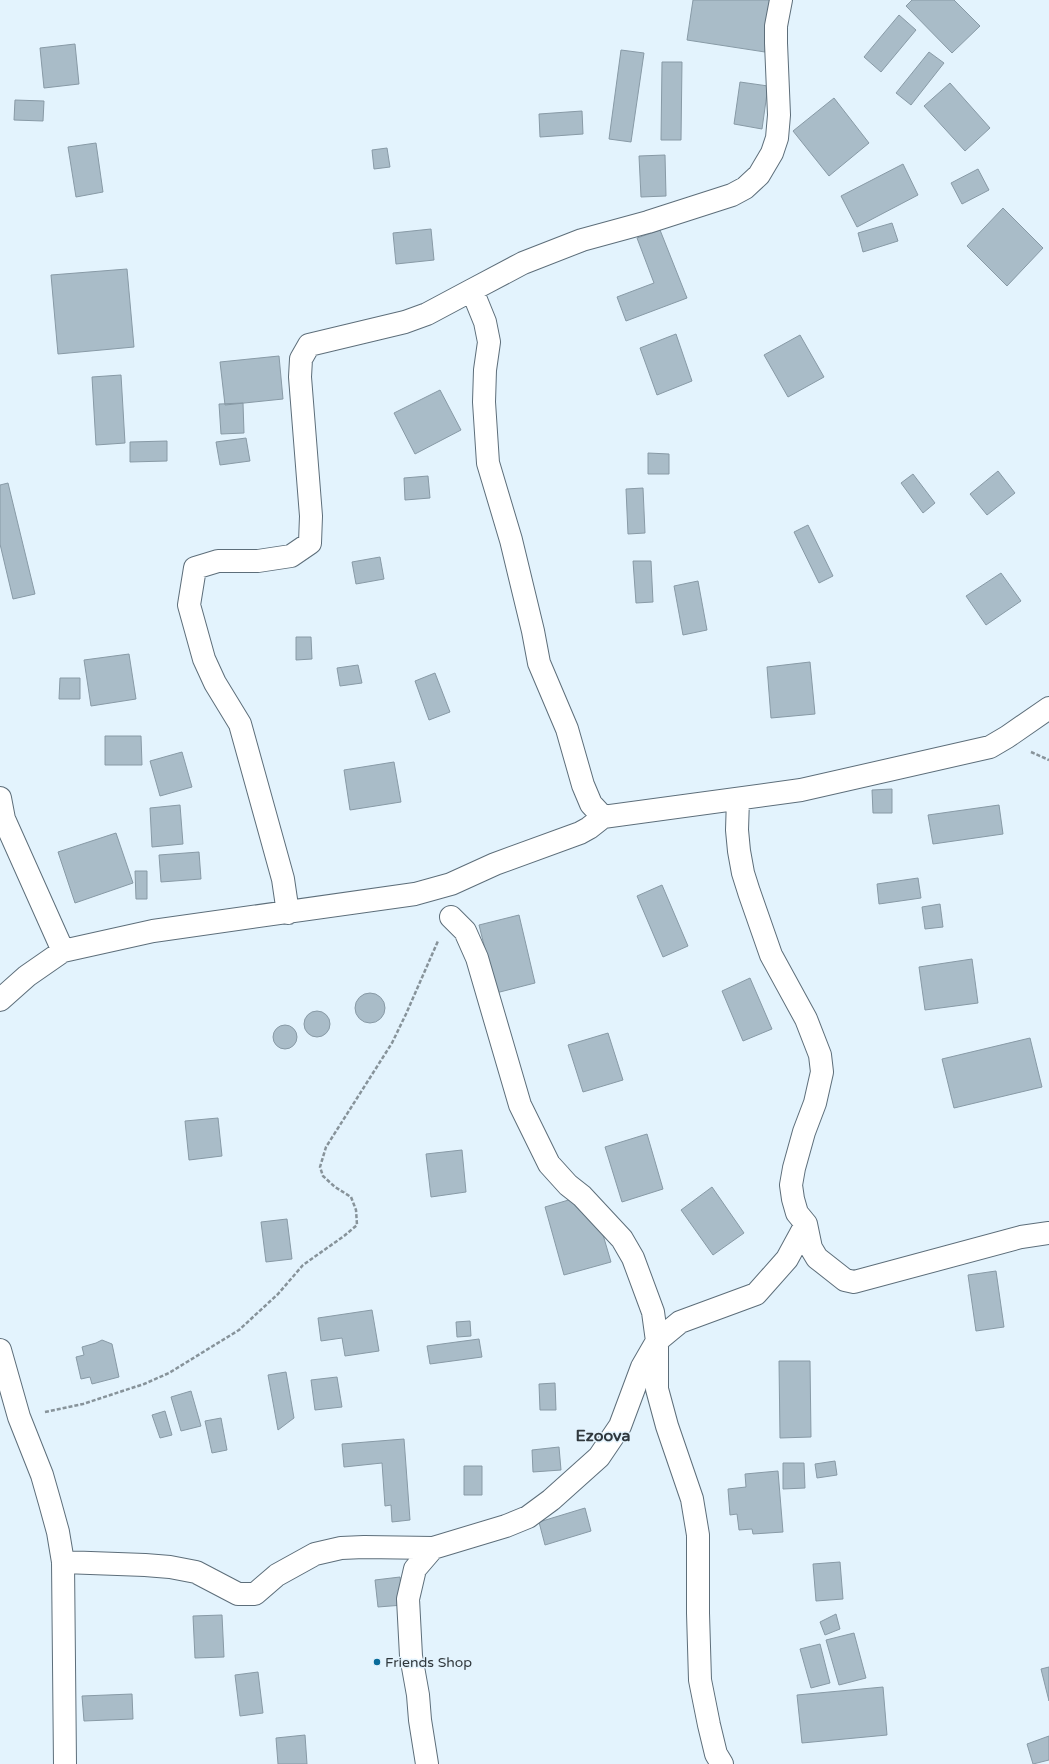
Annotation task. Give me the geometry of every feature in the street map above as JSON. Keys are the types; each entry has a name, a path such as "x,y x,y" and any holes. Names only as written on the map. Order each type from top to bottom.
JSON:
{"street":[{"path":"288,913 283,880 240,724 215,682 204,659 189,605 195,568 218,561 258,561 291,556 310,543 311,516 300,377 301,359 309,345 405,322 427,314 523,263 582,240 676,213 732,195 745,188 759,174 772,153 777,138 779,115 776,26 781,0"},
{"path":"472,290 485,322 489,342 485,370 484,402 488,463 511,540 533,631 539,663 567,729 590,804 603,817"},
{"path":"0,1000 27,976 63,951 153,931 415,894 451,884 495,864 580,833 603,817 801,790 990,747 1008,737 1049,708"},
{"path":"0,798 4,819 63,951"},
{"path":"738,799 737,830 739,851 742,872 748,892 770,955 806,1019 820,1055 822,1072 815,1103 804,1132 791,1185 797,1213 806,1224 811,1248 817,1258 845,1280 854,1282 1022,1237 1049,1233"},
{"path":"451,917 465,931 477,958 520,1105 539,1146 549,1164 568,1185 582,1196 622,1239 632,1258 653,1312 657,1341 656,1389 692,1499 698,1535 700,1680 716,1754 722,1764"},
{"path":"63,1562 145,1564 170,1567 196,1572 238,1594 255,1594 277,1575 315,1554 341,1548 433,1548 506,1526 528,1517 550,1500 599,1457 620,1426 642,1367 657,1341 680,1322 756,1294 787,1259 806,1224"},
{"path":"0,1350 19,1417 42,1475 58,1532 63,1562 65,1764"},
{"path":"426,1764 412,1656 408,1599 415,1570 433,1548"}],"path":[{"path":"19,1417 83,1404 144,1384 169,1373 239,1330 278,1294 303,1264 344,1236 357,1225 356,1210 351,1197 335,1187 323,1176 320,1167 326,1147 392,1043 431,954 451,917"}],"building":[{"path":"693,0 772,0 765,52 687,40"},
{"path":"912,0 954,0 980,26 952,53 906,6"},
{"path":"899,15 916,30 881,72 864,57"},
{"path":"75,44 79,84 44,88 40,48"},
{"path":"621,50 644,53 631,142 609,139"},
{"path":"929,52 944,63 911,105 896,93"},
{"path":"662,62 682,62 681,140 661,140"},
{"path":"740,82 768,86 762,129 734,124"},
{"path":"950,83 990,128 965,151 924,106"},
{"path":"834,98 869,143 829,176 793,131"},
{"path":"15,100 44,101 43,121 14,120"},
{"path":"582,111 583,134 540,137 539,114"},
{"path":"96,143 103,192 76,197 68,147"},
{"path":"387,148 390,167 374,169 372,150"},
{"path":"665,155 666,196 641,197 639,156"},
{"path":"903,164 918,195 857,227 841,196"},
{"path":"978,169 989,190 962,204 951,183"},
{"path":"1003,208 1043,248 1007,286 967,246"},
{"path":"892,223 898,241 863,252 858,233"},
{"path":"431,229 434,260 396,264 393,233"},
{"path":"660,230 687,298 626,321 617,297 654,283 637,238"},
{"path":"127,269 134,347 58,354 51,275"},
{"path":"676,334 692,381 657,395 640,348"},
{"path":"800,335 824,377 788,397 764,355"},
{"path":"279,356 283,399 225,405 220,362"},
{"path":"121,375 125,443 96,445 92,377"},
{"path":"440,390 461,430 415,454 394,413"},
{"path":"243,403 244,433 221,434 219,404"},
{"path":"246,438 250,461 220,465 216,442"},
{"path":"167,441 167,461 130,462 130,442"},
{"path":"648,453 669,454 669,474 648,474"},
{"path":"998,471 1015,493 987,515 970,494"},
{"path":"913,474 935,503 923,513 901,483"},
{"path":"428,476 430,498 405,500 404,478"},
{"path":"8,483 35,594 13,599 0,544 0,485"},
{"path":"643,488 645,533 628,534 626,489"},
{"path":"808,525 833,576 819,583 794,532"},
{"path":"380,557 384,579 356,584 352,562"},
{"path":"633,561 651,561 653,602 636,603"},
{"path":"1001,573 1021,601 986,625 966,596"},
{"path":"698,581 707,630 683,635 674,586"},
{"path":"296,637 311,637 312,659 296,660"},
{"path":"129,654 136,699 91,706 84,660"},
{"path":"810,662 815,714 771,718 767,667"},
{"path":"358,665 362,683 340,686 337,668"},
{"path":"435,673 450,712 429,720 415,681"},
{"path":"60,678 80,678 80,699 59,699"},
{"path":"105,736 141,736 142,765 105,765"},
{"path":"182,752 192,787 160,796 150,761"},
{"path":"394,762 401,802 350,810 344,770"},
{"path":"892,789 892,813 873,813 872,790"},
{"path":"180,805 183,844 152,847 150,808"},
{"path":"999,805 1003,834 933,844 928,815"},
{"path":"116,833 133,883 75,903 58,852"},
{"path":"199,852 201,879 161,882 159,855"},
{"path":"135,871 147,871 147,899 136,899"},
{"path":"918,878 921,898 879,904 877,884"},
{"path":"662,885 688,946 663,957 637,896"},
{"path":"940,904 943,927 925,929 922,907"},
{"path":"519,915 535,983 496,993 479,925"},
{"path":"972,959 978,1003 925,1010 919,967"},
{"path":"750,978 772,1029 743,1041 722,991"},
{"path":"370,993 381,997 385,1008 381,1019 370,1023 359,1019 355,1008 359,997"},
{"path":"317,1011 326,1015 330,1024 326,1033 317,1037 308,1033 304,1024 308,1015"},
{"path":"285,1025 294,1028 297,1037 294,1046 285,1049 276,1046 273,1037 276,1028"},
{"path":"608,1033 623,1080 583,1092 568,1045"},
{"path":"1030,1038 1042,1087 954,1108 942,1059"},
{"path":"218,1118 222,1156 189,1160 185,1121"},
{"path":"647,1134 663,1189 622,1202 605,1147"},
{"path":"462,1150 466,1192 431,1197 426,1154"},
{"path":"712,1187 744,1233 713,1255 681,1210"},
{"path":"582,1196 596,1211 611,1262 564,1275 545,1207"},
{"path":"287,1219 292,1259 266,1262 261,1222"},
{"path":"996,1271 1004,1327 976,1331 968,1275"},
{"path":"372,1310 379,1351 345,1356 342,1338 321,1341 318,1318"},
{"path":"470,1321 471,1336 457,1337 456,1322"},
{"path":"479,1339 482,1357 430,1364 427,1346"},
{"path":"102,1340 112,1344 119,1377 92,1384 90,1377 81,1379 76,1357 84,1355 82,1347"},
{"path":"779,1361 810,1361 811,1437 780,1438"},
{"path":"286,1372 294,1418 278,1430 268,1375"},
{"path":"337,1377 342,1407 315,1410 311,1380"},
{"path":"555,1383 556,1410 540,1410 539,1384"},
{"path":"191,1391 201,1426 181,1431 171,1397"},
{"path":"165,1411 172,1435 160,1438 152,1415"},
{"path":"221,1418 227,1450 212,1453 205,1421"},
{"path":"404,1439 410,1520 392,1522 391,1505 385,1506 382,1463 344,1467 342,1444"},
{"path":"559,1447 561,1470 533,1472 532,1450"},
{"path":"835,1461 837,1475 817,1478 815,1464"},
{"path":"783,1463 804,1463 805,1488 783,1489"},
{"path":"464,1466 482,1466 482,1495 464,1495"},
{"path":"778,1471 783,1532 753,1534 752,1529 739,1530 737,1514 730,1515 728,1489 746,1487 745,1474"},
{"path":"585,1508 591,1531 545,1545 539,1522"},
{"path":"840,1562 843,1599 816,1601 813,1564"},
{"path":"400,1577 403,1605 378,1607 375,1580"},
{"path":"836,1614 840,1629 825,1635 820,1622"},
{"path":"222,1615 224,1657 195,1658 193,1616"},
{"path":"854,1633 866,1678 839,1685 826,1640"},
{"path":"820,1644 830,1683 811,1688 800,1649"},
{"path":"1049,1667 1049,1701 1041,1669"},
{"path":"258,1672 263,1713 240,1716 235,1675"},
{"path":"883,1687 887,1735 802,1743 797,1695"},
{"path":"132,1694 133,1719 84,1721 82,1696"},
{"path":"305,1735 307,1764 278,1764 276,1738"},
{"path":"1049,1736 1049,1760 1033,1764 1027,1744"}],"place":[{"name":"Friends Shop","path":"377,1662"}],"district":[{"name":"Ezoova","path":"603,1435"}]}
